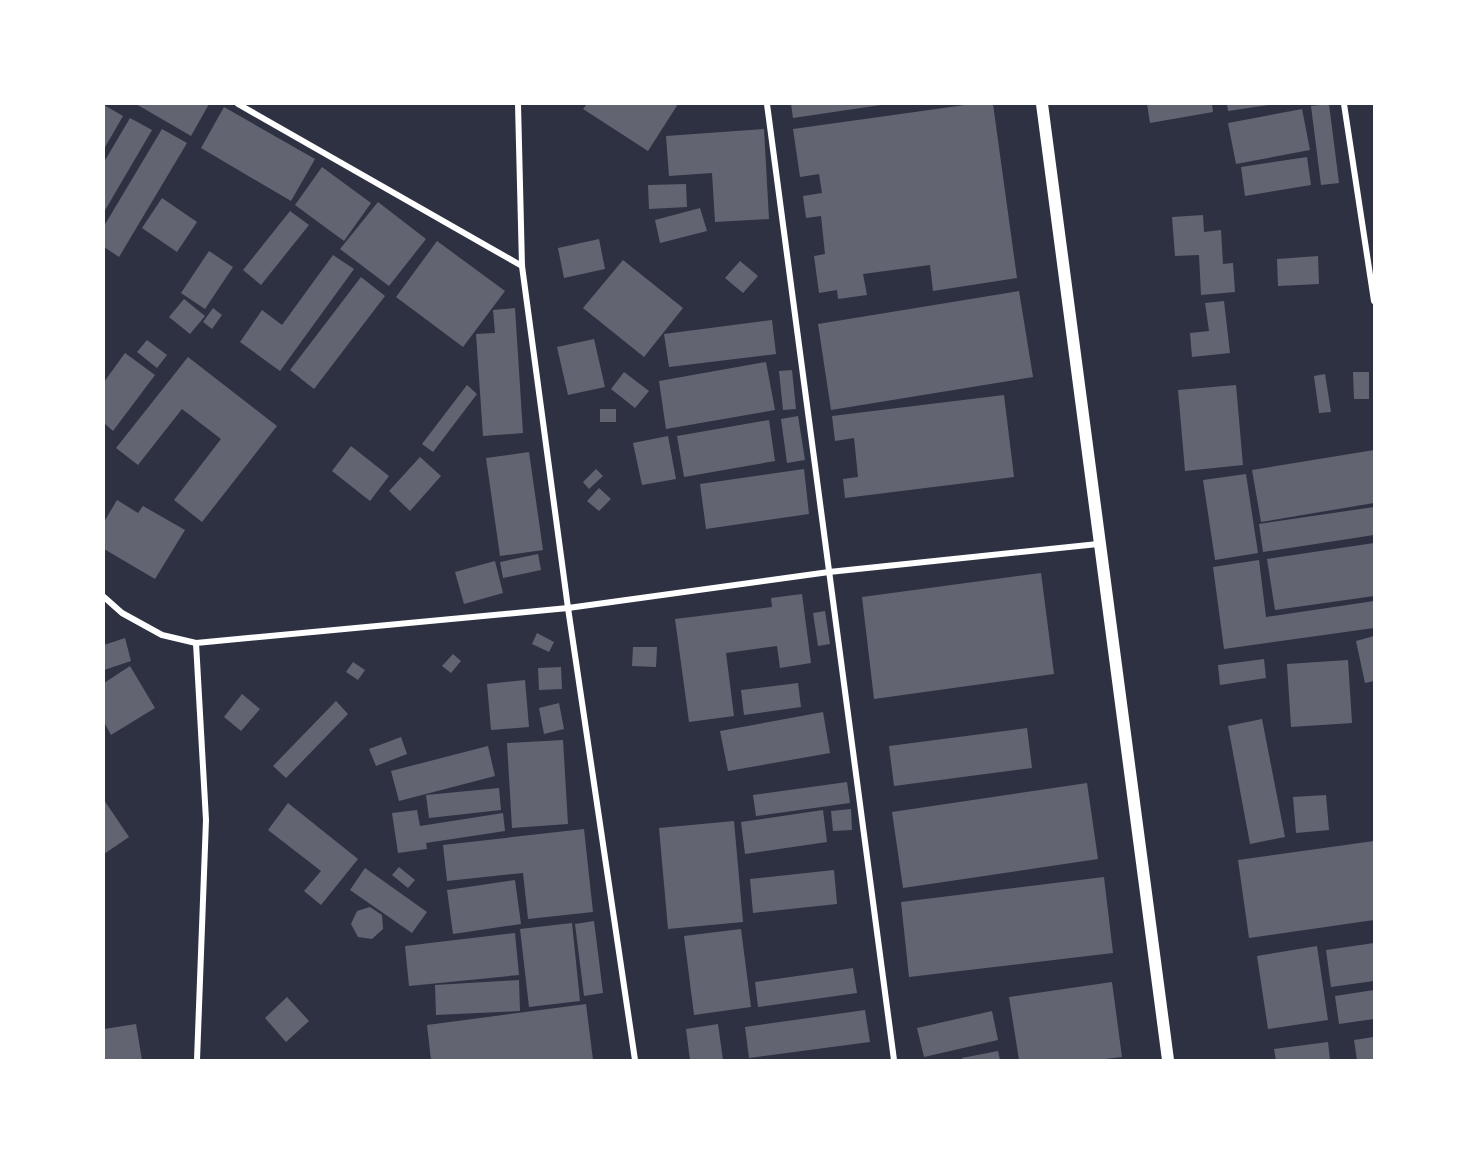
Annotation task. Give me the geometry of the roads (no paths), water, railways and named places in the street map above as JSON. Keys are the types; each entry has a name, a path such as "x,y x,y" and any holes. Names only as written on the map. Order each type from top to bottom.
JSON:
{"main road":[{"path":"1041,104 1168,1060"}],"street":[{"path":"238,104 522,267"},
{"path":"518,104 522,267 568,608 635,1060"},
{"path":"767,104 894,1060"},
{"path":"1344,104 1374,301"},
{"path":"104,597 122,613 162,635 196,643 568,608 829,572 1098,544"},
{"path":"196,643 206,820 197,1060"}]}
